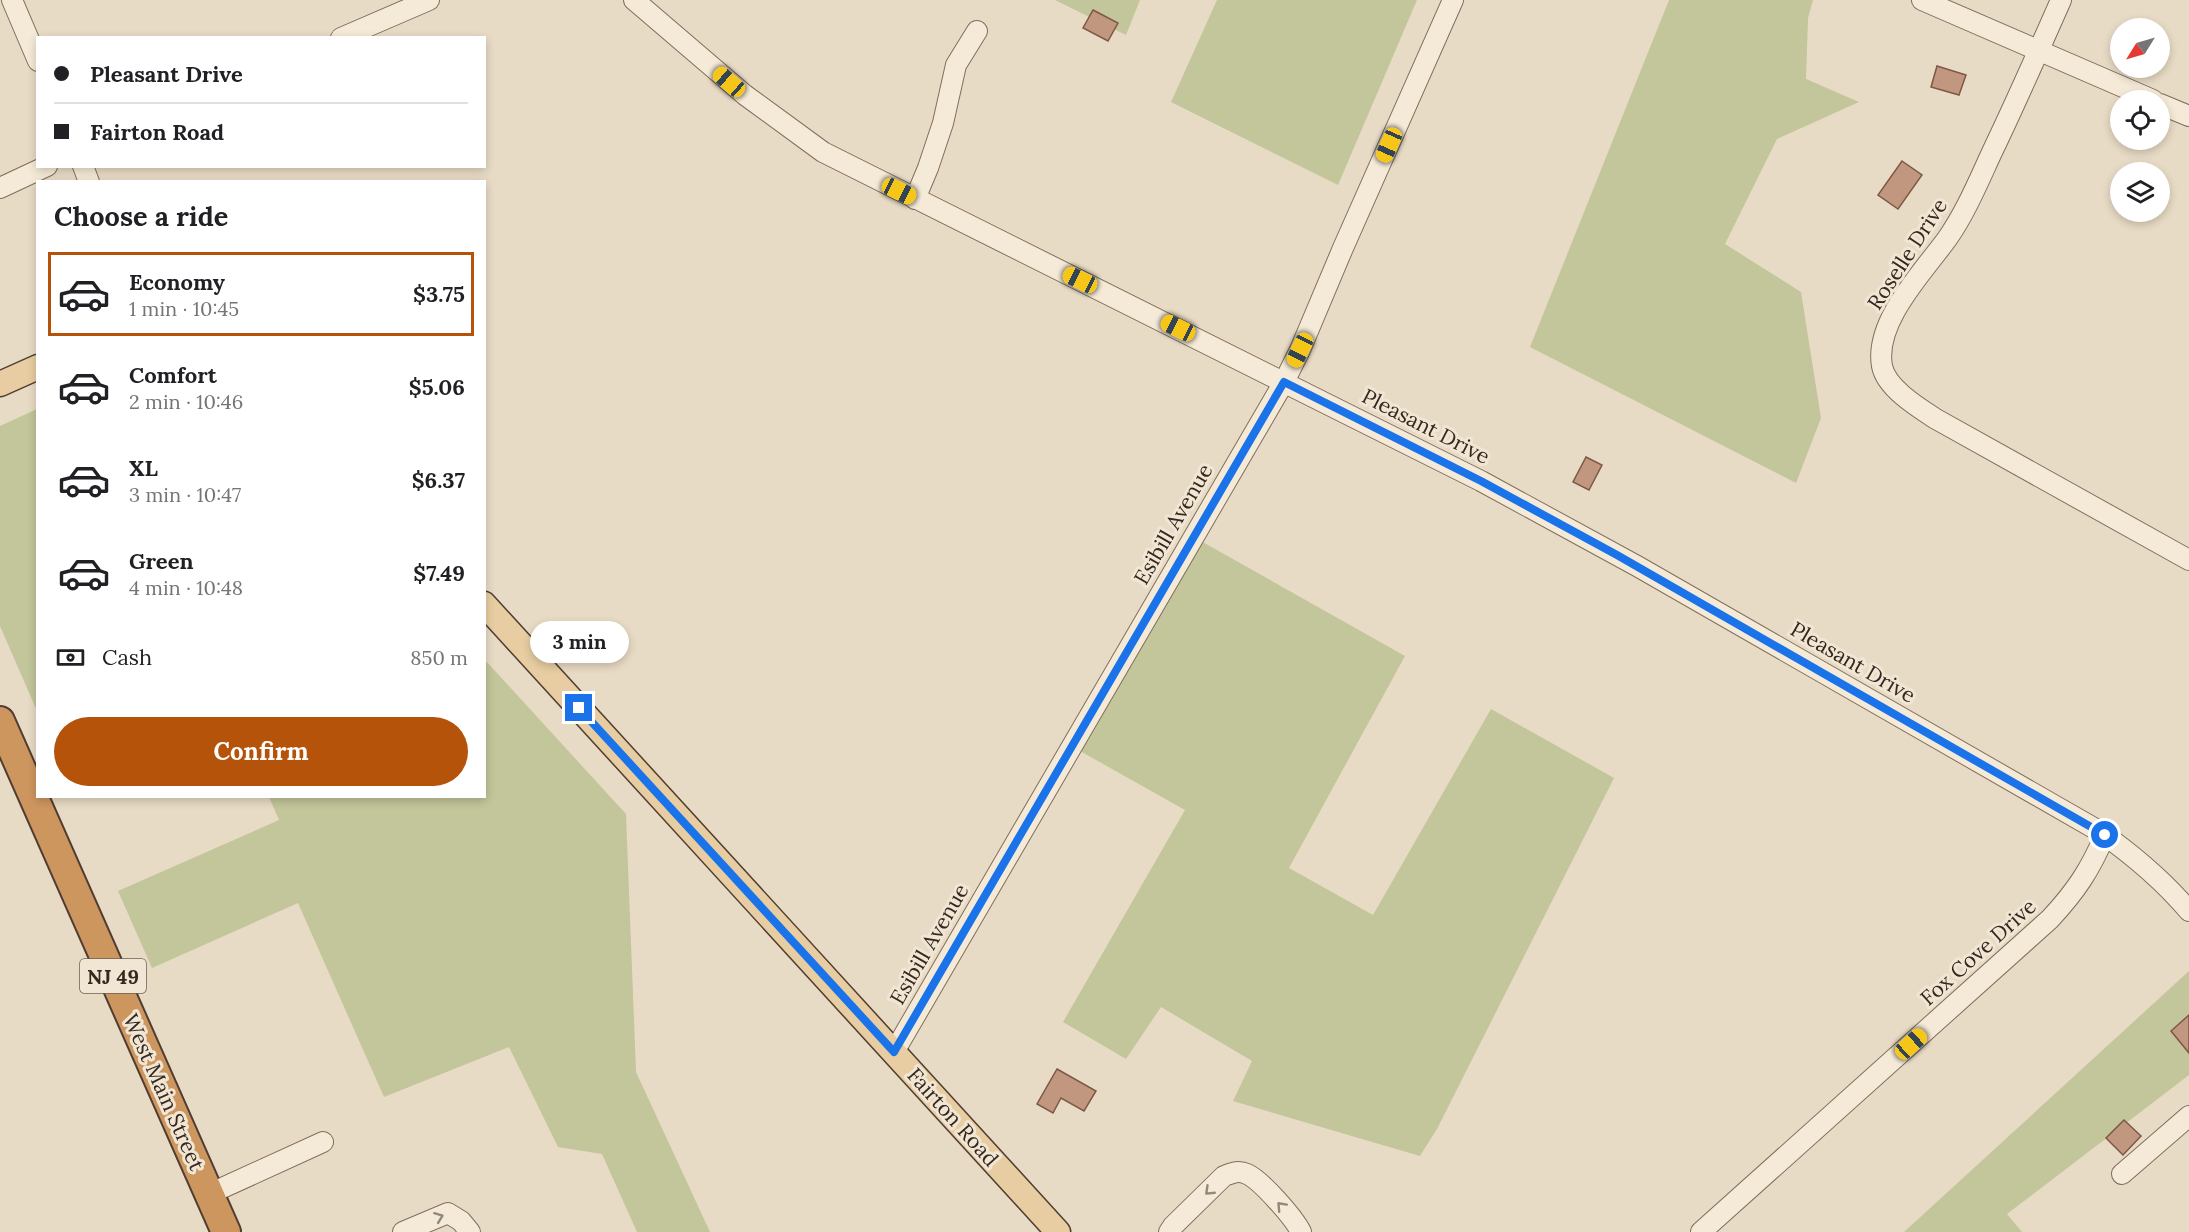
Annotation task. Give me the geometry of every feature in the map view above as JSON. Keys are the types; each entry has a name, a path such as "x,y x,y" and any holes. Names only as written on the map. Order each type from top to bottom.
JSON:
{"highway":[{"name":"West Main Street","path":"0,721 226,1232"}],"main road":[{"path":"0,384 36,368"},
{"name":"Fairton Road","path":"486,606 1058,1232"}],"street":[{"path":"12,0 36,56"},
{"path":"346,36 429,0"},
{"name":"Pleasant Drive","path":"634,0 745,95 823,152 1481,481 1637,566 2105,835 2145,865 2189,911"},
{"name":"Esibill Avenue","path":"894,1052 1284,382 1453,0"},
{"path":"1922,0 2130,90"},
{"name":"Roselle Drive","path":"2061,0 2040,51 1965,210 1896,307 1887,326 1882,349 1882,367 1892,385 1910,402 1936,419 2189,560"},
{"path":"915,199 943,123 956,65 977,31"},
{"path":"2170,108 2189,116"},
{"path":"0,188 43,168"},
{"name":"Fox Cove Drive","path":"1701,1232 2050,919 2066,902 2091,867 2105,835"},
{"path":"2122,1174 2189,1116"},
{"path":"209,1194 323,1142"},
{"path":"1169,1232 1224,1176 1235,1172 1246,1174 1258,1181 1296,1222 1301,1232"},
{"path":"403,1232 448,1214 461,1221 470,1232"}],"green space":[{"path":"1055,0 1140,0 1126,35"},
{"path":"1217,0 1417,0 1338,185 1171,102"},
{"path":"1669,0 1813,0 1808,18 1806,79 1859,102 1777,139 1725,244 1801,292 1821,418 1796,483 1530,347"},
{"path":"36,409 36,709 0,626 0,426"},
{"path":"1192,536 1405,656 1289,868 1373,915 1491,709 1614,778 1437,1129 1420,1156 1233,1101 1252,1061 1161,1007 1126,1059 1063,1022 1185,810 1073,747"},
{"path":"486,661 626,814 636,1072 710,1232 637,1232 602,1154 558,1147 509,1047 384,1097 298,903 152,968 118,891 279,820 269,798 486,798"},
{"path":"2189,971 2189,1075 2007,1214 2022,1232 1904,1232"}],"building":[{"path":"1093,10 1118,23 1108,41 1083,28"},
{"path":"1937,66 1966,75 1959,95 1931,87"},
{"path":"1902,161 1922,175 1898,209 1878,195"},
{"path":"1586,457 1602,465 1589,490 1573,482"},
{"path":"2189,1015 2189,1053 2171,1031"},
{"path":"1057,1069 1096,1091 1084,1111 1061,1098 1053,1113 1037,1104"},
{"path":"2124,1120 2141,1136 2123,1155 2106,1138"}],"route":[{"path":"579,708 894,1052 1284,382 1481,481 1617,555 2105,835"}]}
